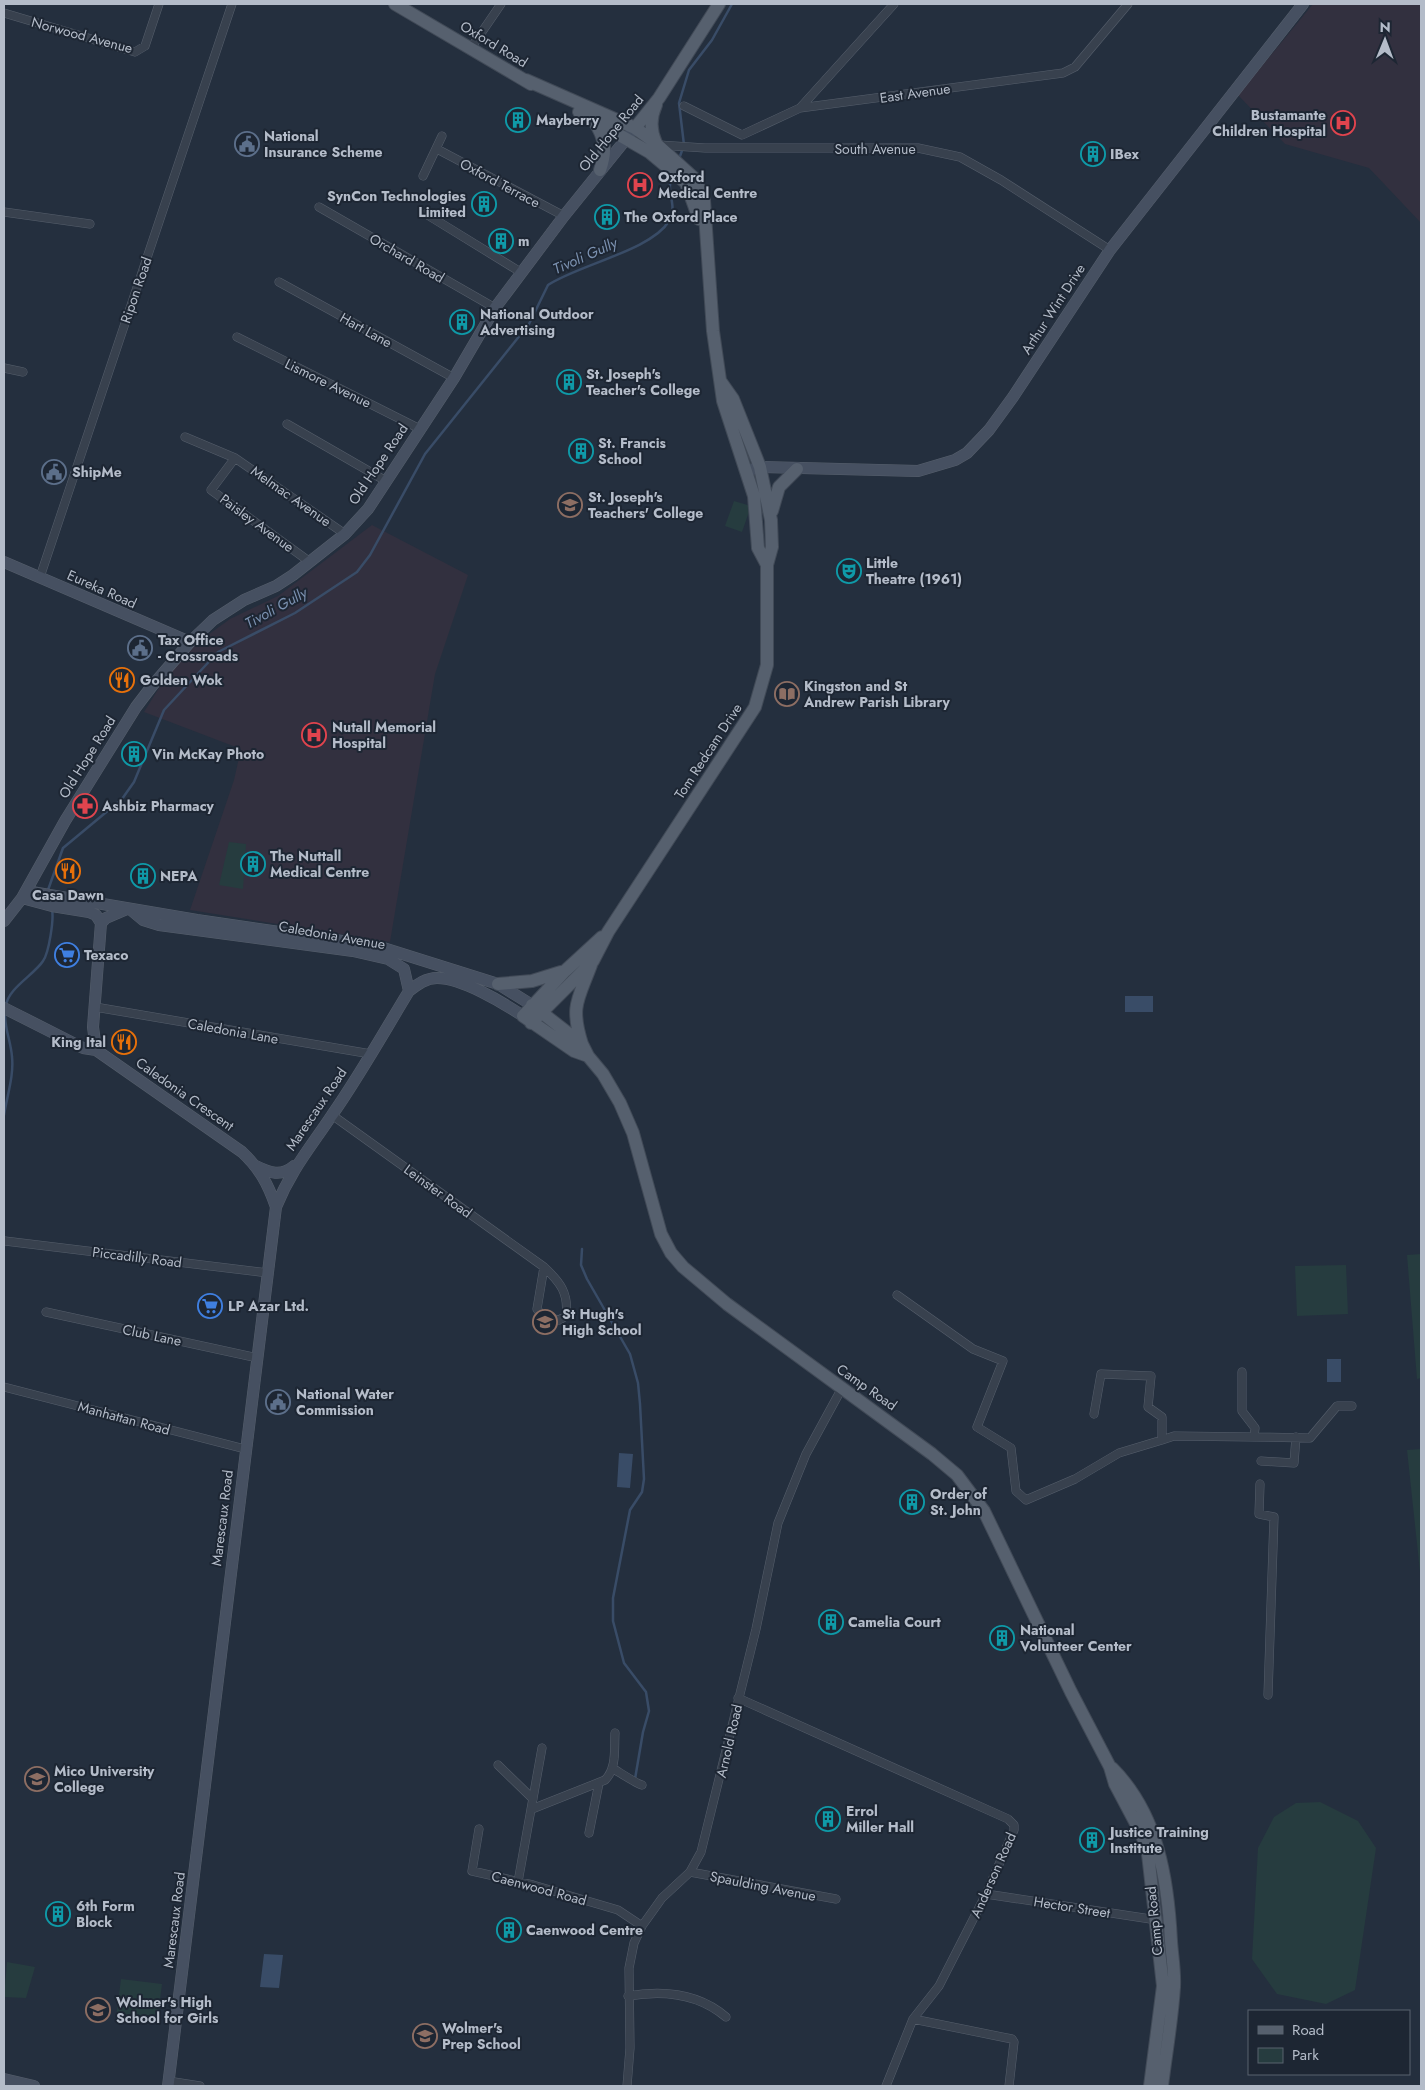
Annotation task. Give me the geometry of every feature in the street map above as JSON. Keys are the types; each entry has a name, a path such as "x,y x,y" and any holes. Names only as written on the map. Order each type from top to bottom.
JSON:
{"main road":[{"name":"Oxford Road","path":"395,4 626,139"},
{"name":"Old Hope Road","path":"4,921 24,894 65,821 136,708 190,642 213,620 244,600 276,586 310,562 345,534 368,509 454,378 495,308 564,216 658,98 719,4"},
{"name":"Arthur Wint Drive","path":"746,471 760,467 918,472 942,465 967,453 989,430 1013,397 1110,250 1303,4"},
{"name":"Oxford Road","path":"526,80 635,128"},
{"path":"657,144 652,134 651,122 658,98"},
{"path":"593,120 606,149 600,170"},
{"name":"Tom Redcam Drive","path":"635,128 657,144 695,179 704,200 710,262 713,331 723,401 755,503 758,548 767,565"},
{"name":"Tom Redcam Drive","path":"626,139 650,152 686,183 695,203 710,262"},
{"name":"Tom Redcam Drive","path":"537,1008 593,961 608,932 755,707 768,665 767,565 772,547 771,520 760,467 733,399 721,382"},
{"path":"771,520 773,501 779,487 797,469"},
{"name":"Eureka Road","path":"4,562 86,599 190,642"},
{"path":"24,894 89,912 96,916 101,923"},
{"name":"Caledonia Avenue","path":"49,901 129,908 377,946 498,984 537,1008"},
{"path":"96,1050 93,1027 101,923 106,918 129,908"},
{"name":"Caledonia Avenue","path":"129,908 143,920 159,925 353,951 388,959 404,969 409,991"},
{"name":"Tom Redcam Drive","path":"527,1019 565,971 608,932"},
{"path":"582,1044 575,1020 575,1007 593,961"},
{"path":"498,984 532,981 565,971"},
{"path":"409,991 427,979 450,980 504,1004 527,1019"},
{"name":"Marescaux Road","path":"168,2083 276,1207 287,1180 297,1163 332,1115 409,991"},
{"name":"Camp Road","path":"537,1008 582,1044 588,1056 604,1074 620,1103 633,1133 661,1234 671,1253 693,1277 727,1304 871,1407 957,1475 984,1511 1071,1692 1110,1767 1115,1784 1142,1835 1148,1854 1163,1986 1150,2086"},
{"name":"Caledonia Crescent","path":"6,1010 83,1048 96,1050 186,1112 269,1173 278,1174 284,1172 297,1163"},
{"name":"Camp Road","path":"527,1019 574,1051 588,1056"},
{"name":"Caledonia Crescent","path":"256,1165 268,1184 276,1207"},
{"name":"Camp Road","path":"1110,1767 1124,1780 1138,1802 1151,1828 1163,1864 1170,1922 1174,1986 1162,2086"},
{"path":"4,2079 34,2086"}],"street":[{"name":"Norwood Avenue","path":"4,13 135,52 145,46 159,4"},
{"name":"Ripon Road","path":"40,577 232,4"},
{"path":"471,48 501,4"},
{"path":"800,108 894,4"},
{"name":"East Avenue","path":"684,106 742,135 800,108 1063,73 1075,67 1128,4"},
{"path":"424,176 442,136"},
{"name":"South Avenue","path":"657,144 732,148 918,148 960,157 1001,180 1110,250"},
{"name":"Oxford Terrace","path":"436,149 564,216"},
{"name":"Orchard Road","path":"319,207 495,308"},
{"path":"4,212 90,224"},
{"path":"426,214 522,272"},
{"name":"Hart Lane","path":"279,282 454,378"},
{"name":"Lismore Avenue","path":"237,337 420,429"},
{"path":"4,368 23,372"},
{"path":"287,424 386,481"},
{"name":"Melmac Avenue","path":"185,437 235,458 345,534"},
{"name":"Paisley Avenue","path":"235,458 211,490 310,562"},
{"name":"Caledonia Lane","path":"94,1007 371,1054"},
{"name":"Leinster Road","path":"332,1115 544,1267 557,1279 566,1295 566,1316 559,1320 543,1317 537,1309 544,1267"},
{"name":"Piccadilly Road","path":"5,1241 268,1274"},
{"path":"897,1295 974,1348 1003,1361 977,1428 1011,1448 1016,1491 1026,1500 1074,1479 1120,1453 1174,1436 1310,1438 1337,1406 1352,1406"},
{"name":"Club Lane","path":"46,1312 258,1358"},
{"path":"1242,1372 1242,1411 1255,1428 1254,1436"},
{"path":"1094,1414 1101,1374 1151,1376 1148,1407 1162,1417 1162,1440"},
{"name":"Manhattan Road","path":"4,1387 245,1449"},
{"name":"Arnold Road","path":"627,2086 630,2048 628,1968 634,1943 642,1926 662,1898 690,1872 702,1852 778,1523 806,1454 842,1388"},
{"path":"1261,1461 1294,1462 1296,1437"},
{"path":"1260,1484 1259,1514 1274,1518 1268,1695"},
{"name":"Anderson Road","path":"738,1698 1011,1821 1014,1830 986,1894 939,1986 914,2019 886,2086"},
{"path":"532,1809 599,1783 610,1774 615,1733"},
{"path":"518,1882 542,1748"},
{"path":"498,1765 533,1799"},
{"path":"612,1768 642,1785"},
{"path":"589,1833 599,1783"},
{"name":"Caenwood Road","path":"479,1829 472,1871 618,1910 642,1926"},
{"name":"Spaulding Avenue","path":"690,1872 836,1899"},
{"name":"Hector Street","path":"986,1894 1157,1920"},
{"path":"628,1996 669,1993 713,2006 726,2017"},
{"path":"914,2019 1012,2040 1014,2042 1009,2086"},
{"path":"168,2083 200,2086"}],"shaded area":[{"name":"Bustamante Children Hospital","path":"1313,4 1421,4 1421,223 1369,168 1285,144 1238,95"},
{"name":"Nutall Memorial Hospital","path":"372,525 468,575 435,674 390,942 190,910 234,780 241,749 144,712 169,672 197,643 230,619 278,596"}],"green space":[{"path":"734,501 751,506 742,532 725,526"},
{"path":"229,842 246,844 243,889 219,885"},
{"path":"1421,1254 1421,1378 1417,1379 1407,1255"},
{"path":"1346,1265 1348,1314 1297,1316 1295,1266"},
{"path":"1421,1449 1421,1581 1407,1450"},
{"path":"1320,1802 1358,1821 1376,1848 1355,1990 1326,2004 1277,1994 1252,1959 1258,1848 1274,1817 1296,1803"},
{"path":"7,1962 35,1967 26,1998 4,1997"},
{"path":"121,1979 162,1984 157,2023 116,2018"}],"water":[{"path":"1125,996 1153,996 1153,1012 1125,1012"},
{"path":"1327,1359 1341,1359 1341,1382 1327,1382"},
{"path":"619,1453 633,1454 630,1488 617,1487"},
{"path":"264,1954 283,1955 279,1988 260,1987"}],"waterway":[{"name":"Tivoli Gully","path":"679,159 684,145 679,103 689,70 712,40 732,4"},
{"name":"Tivoli Gully","path":"48,890 63,848 122,799 134,782 164,710 218,652 295,613 357,572 370,555 425,454 529,324 548,285 631,249 660,231 669,221 671,215 671,180"},
{"name":"Tivoli Gully","path":"6,1006 11,994 39,966 45,957 51,936 52,910"},
{"name":"Tivoli Gully","path":"4,1115 12,1064 5,1011"},
{"path":"582,1249 581,1265 630,1354 638,1383 644,1479 642,1492 630,1510 613,1598 613,1621 624,1663 646,1692 649,1711 643,1732 635,1779"}],"place":[{"name":"Mayberry","path":"518,120"},
{"name":"Bustamante Children Hospital","path":"1343,123"},
{"name":"National Insurance Scheme","path":"247,144"},
{"name":"IBex","path":"1093,154"},
{"name":"Oxford Medical Centre","path":"640,185"},
{"name":"SynCon Technologies Limited","path":"484,204"},
{"name":"The Oxford Place","path":"607,217"},
{"name":"m","path":"501,241"},
{"name":"National Outdoor Advertising","path":"462,322"},
{"name":"St. Joseph's Teacher's College","path":"569,382"},
{"name":"St. Francis School","path":"581,451"},
{"name":"ShipMe","path":"54,472"},
{"name":"St. Joseph's Teachers' College","path":"570,505"},
{"name":"Little Theatre (1961)","path":"849,571"},
{"name":"Tax Office - Crossroads","path":"140,648"},
{"name":"Golden Wok","path":"122,680"},
{"name":"Kingston and St Andrew Parish Library","path":"787,694"},
{"name":"Nutall Memorial Hospital","path":"314,735"},
{"name":"Vin McKay Photo","path":"134,754"},
{"name":"Ashbiz Pharmacy","path":"85,806"},
{"name":"The Nuttall Medical Centre","path":"253,864"},
{"name":"Casa Dawn","path":"68,871"},
{"name":"NEPA","path":"143,876"},
{"name":"Texaco","path":"67,955"},
{"name":"King Ital","path":"124,1042"},
{"name":"LP Azar Ltd.","path":"210,1306"},
{"name":"St Hugh's High School","path":"545,1322"},
{"name":"National Water Commission","path":"278,1402"},
{"name":"Order of St. John","path":"912,1502"},
{"name":"Camelia Court","path":"831,1622"},
{"name":"National Volunteer Center","path":"1002,1638"},
{"name":"Mico University College","path":"37,1779"},
{"name":"Errol Miller Hall","path":"828,1819"},
{"name":"Justice Training Institute","path":"1092,1840"},
{"name":"6th Form Block","path":"58,1914"},
{"name":"Caenwood Centre","path":"509,1930"},
{"name":"Wolmer's High School for Girls","path":"98,2010"},
{"name":"Wolmer's Prep School","path":"425,2036"}]}
